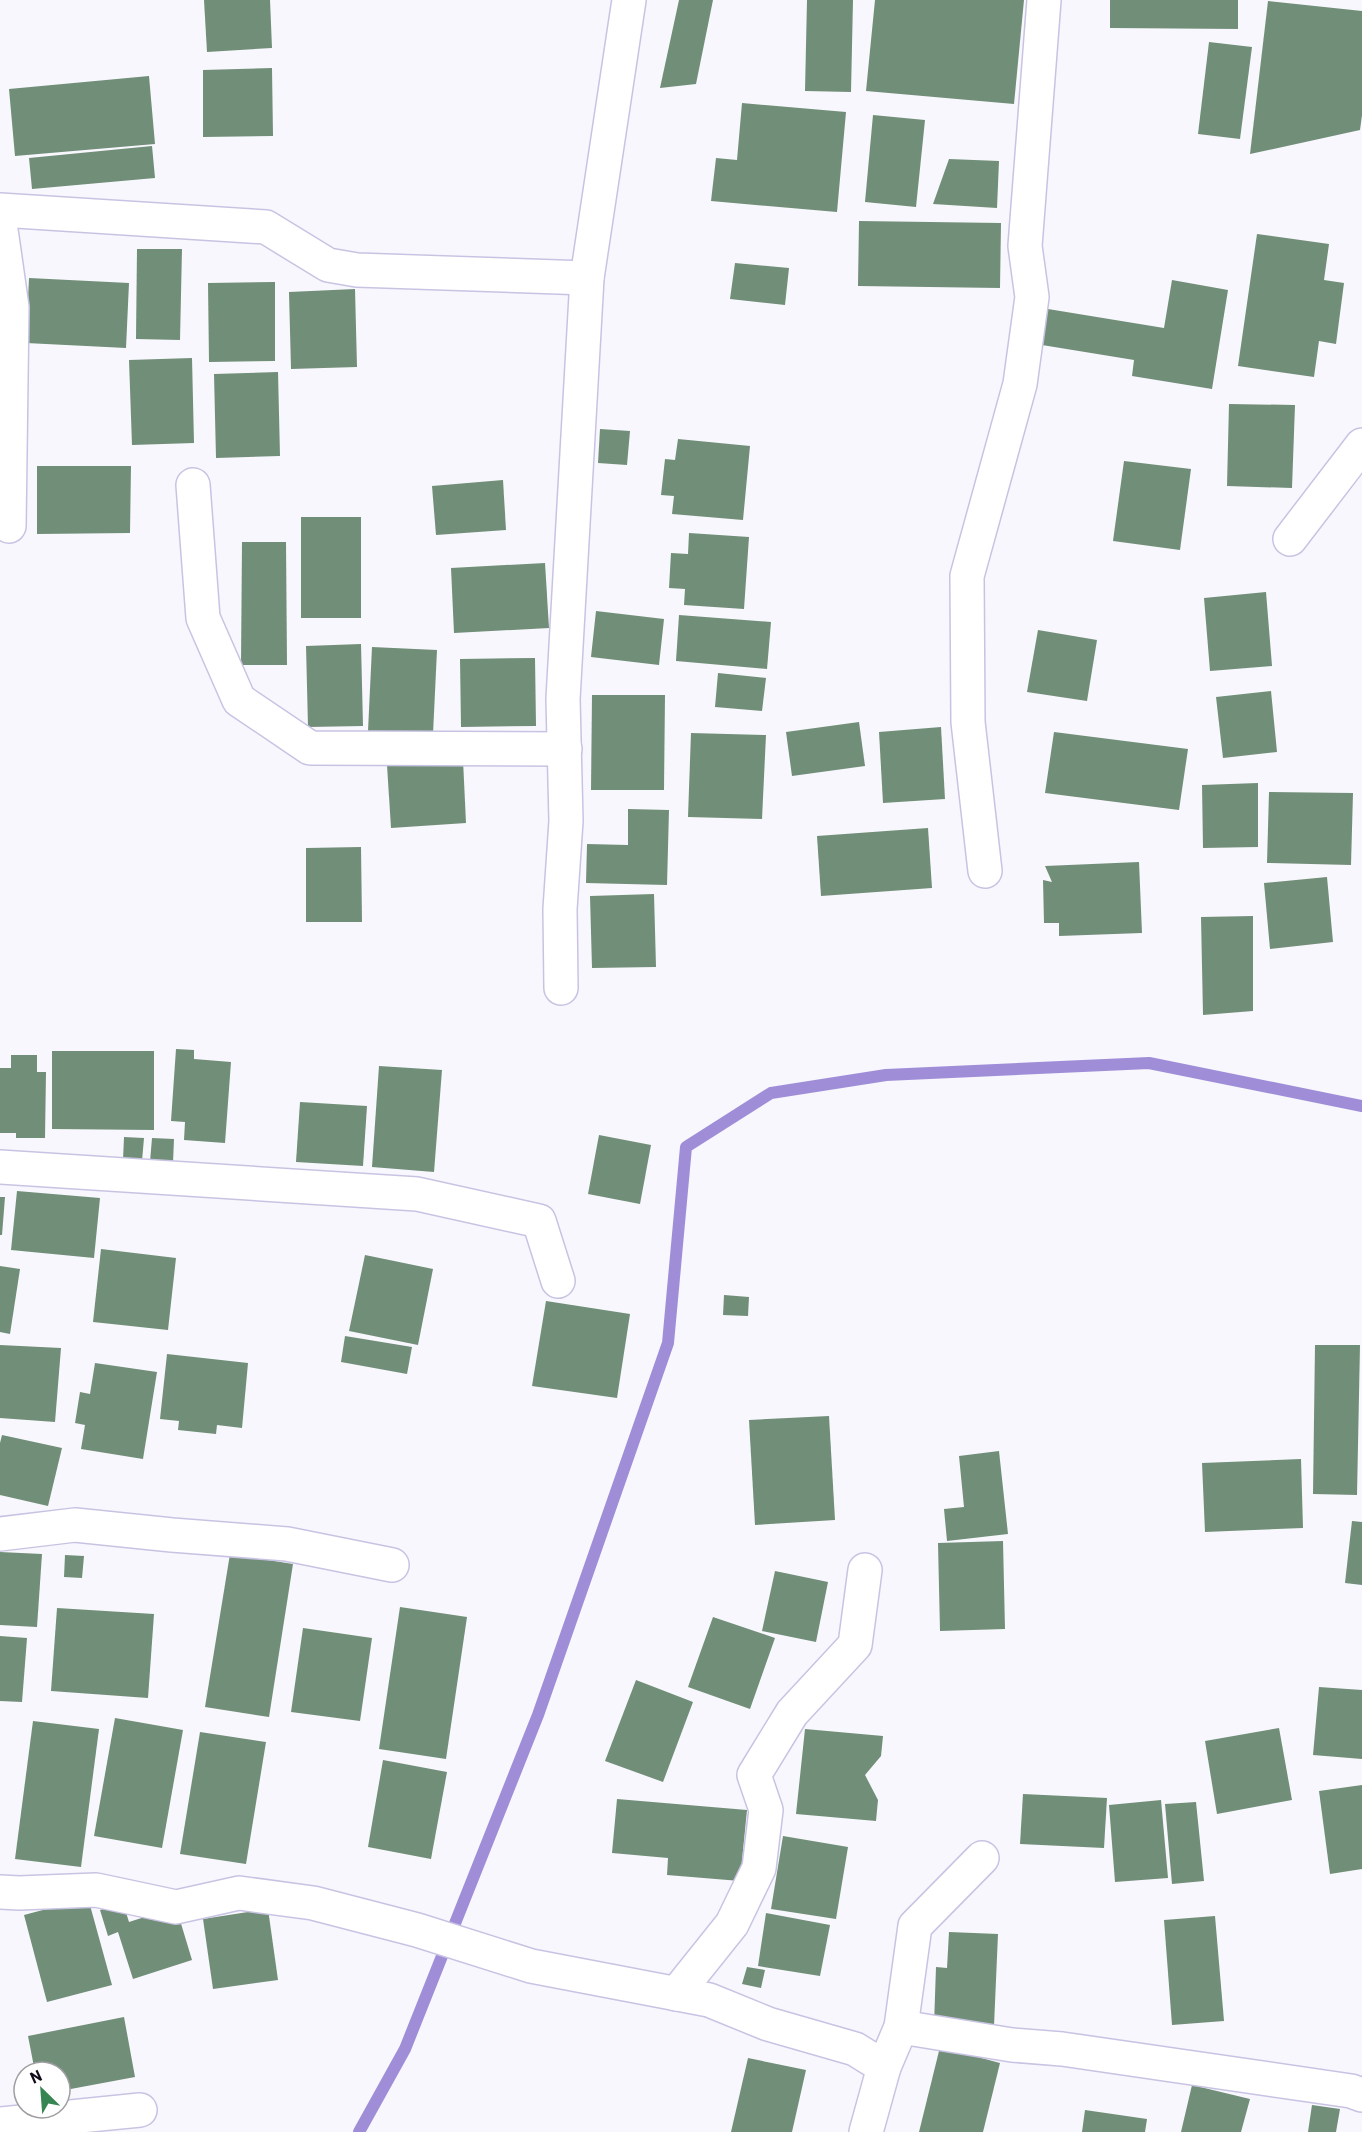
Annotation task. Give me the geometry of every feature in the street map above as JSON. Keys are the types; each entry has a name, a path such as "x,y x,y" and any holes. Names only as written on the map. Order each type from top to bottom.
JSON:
{"street":[{"path":"561,988 560,909 566,821 563,699 587,278 629,0"},
{"path":"985,871 968,722 967,576 1020,384 1032,297 1025,246 1044,0"},
{"path":"0,210 266,227 328,264 357,270 587,278"},
{"path":"0,223 12,307 9,526"},
{"path":"1290,539 1362,445"},
{"path":"193,485 203,618 239,700 309,748 564,749"},
{"path":"0,1167 417,1194 539,1221 558,1281"},
{"path":"0,1534 75,1525 172,1536 287,1544 392,1565"},
{"path":"675,1994 732,1924 759,1868 766,1810 754,1775 792,1713 855,1645 865,1570"},
{"path":"866,2132 884,2067 901,2027 915,1926 982,1858"},
{"path":"0,1892 96,1890 176,1907 239,1893 313,1903 417,1930 531,1966 709,2000 768,2024 855,2049 884,2067"},
{"path":"901,2027 1012,2045 1062,2049 1358,2087"},
{"path":"0,2124 140,2110"}],"building":[{"path":"204,0 270,0 272,48 207,52"},
{"path":"679,0 713,0 696,84 660,88"},
{"path":"807,0 853,0 851,92 805,91"},
{"path":"875,0 1024,0 1014,104 866,91"},
{"path":"1110,0 1238,0 1238,29 1110,28"},
{"path":"1268,1 1362,11 1360,130 1250,154"},
{"path":"1209,42 1252,47 1240,139 1198,134"},
{"path":"272,68 273,136 203,137 203,70"},
{"path":"149,76 155,144 15,156 9,89"},
{"path":"742,103 846,112 837,212 711,201 716,158 737,160"},
{"path":"873,115 925,120 916,207 865,202"},
{"path":"152,146 155,178 32,189 29,158"},
{"path":"949,159 999,161 997,208 933,204"},
{"path":"859,221 1001,223 1000,288 858,286"},
{"path":"1257,234 1329,244 1324,280 1344,283 1336,344 1319,341 1314,377 1238,366"},
{"path":"137,249 182,249 180,340 136,339"},
{"path":"735,263 789,268 785,305 730,299"},
{"path":"29,278 129,283 126,348 26,343"},
{"path":"1172,280 1228,290 1212,389 1132,376 1134,360 1042,345 1048,309 1164,328"},
{"path":"275,282 275,361 209,362 208,283"},
{"path":"355,289 357,367 291,369 289,292"},
{"path":"192,358 194,443 132,445 129,360"},
{"path":"278,372 280,456 216,458 214,374"},
{"path":"1229,404 1295,405 1292,488 1227,486"},
{"path":"600,429 630,431 627,465 598,463"},
{"path":"678,439 750,446 743,520 672,514 674,496 661,495 665,459 675,460"},
{"path":"1124,461 1191,469 1180,550 1113,541"},
{"path":"37,466 131,466 130,533 37,534"},
{"path":"503,480 506,530 436,535 432,486"},
{"path":"301,517 361,517 361,618 301,618"},
{"path":"689,533 749,537 744,609 684,605 685,589 669,588 671,553 688,554"},
{"path":"242,542 286,542 287,665 241,665"},
{"path":"545,563 549,628 454,633 451,568"},
{"path":"1266,592 1272,666 1210,671 1204,598"},
{"path":"596,611 664,619 659,665 591,657"},
{"path":"679,615 771,622 767,669 676,661"},
{"path":"1038,630 1097,640 1087,701 1027,692"},
{"path":"361,644 363,726 308,727 306,646"},
{"path":"372,647 437,650 433,734 368,731"},
{"path":"535,658 536,726 461,727 460,659"},
{"path":"718,673 766,678 762,711 715,707"},
{"path":"1271,691 1277,752 1223,758 1216,697"},
{"path":"592,695 665,695 664,790 591,790"},
{"path":"859,722 865,766 792,776 786,732"},
{"path":"941,727 945,799 883,803 879,732"},
{"path":"1054,732 1188,749 1179,810 1045,793"},
{"path":"691,733 766,735 762,819 688,817"},
{"path":"463,760 466,823 391,828 387,765"},
{"path":"1258,783 1258,847 1203,848 1202,785"},
{"path":"1269,792 1353,793 1351,865 1267,863"},
{"path":"628,809 669,810 667,885 586,883 587,844 628,845"},
{"path":"928,828 932,888 821,896 817,836"},
{"path":"361,847 362,922 306,922 306,848"},
{"path":"1139,862 1142,933 1059,936 1059,923 1044,923 1043,880 1052,882 1045,866"},
{"path":"1327,877 1333,942 1270,949 1264,883"},
{"path":"654,894 656,967 592,968 590,896"},
{"path":"1253,916 1253,1011 1203,1015 1201,917"},
{"path":"176,1049 194,1050 194,1059 231,1062 225,1143 184,1140 185,1122 171,1121"},
{"path":"52,1051 154,1051 154,1130 52,1129"},
{"path":"11,1055 37,1055 37,1072 46,1072 45,1138 16,1138 16,1133 0,1133 0,1068 11,1068"},
{"path":"379,1066 442,1070 434,1172 372,1167"},
{"path":"300,1102 367,1106 363,1166 296,1162"},
{"path":"599,1135 651,1145 640,1204 588,1194"},
{"path":"124,1137 144,1138 142,1161 123,1160"},
{"path":"152,1138 174,1139 173,1163 150,1162"},
{"path":"17,1191 100,1198 94,1258 11,1250"},
{"path":"0,1197 5,1197 2,1235 0,1235"},
{"path":"101,1249 176,1258 168,1330 93,1322"},
{"path":"365,1255 433,1269 418,1345 349,1331"},
{"path":"0,1266 20,1269 10,1334 0,1332"},
{"path":"724,1295 749,1297 748,1316 723,1315"},
{"path":"546,1301 630,1314 617,1398 532,1386"},
{"path":"345,1336 412,1347 407,1374 341,1362"},
{"path":"0,1345 61,1348 55,1422 0,1418"},
{"path":"1315,1345 1360,1345 1357,1495 1313,1494"},
{"path":"167,1354 248,1363 242,1428 217,1425 216,1434 178,1430 179,1421 160,1419"},
{"path":"95,1363 157,1372 143,1459 81,1449 85,1425 75,1423 80,1392 90,1394"},
{"path":"829,1416 835,1520 755,1525 749,1420"},
{"path":"2,1435 62,1448 48,1506 0,1495"},
{"path":"999,1451 1008,1534 947,1541 944,1509 964,1507 959,1456"},
{"path":"1301,1459 1303,1528 1205,1532 1202,1463"},
{"path":"1352,1521 1362,1522 1362,1585 1345,1583"},
{"path":"1003,1541 1005,1629 940,1631 938,1543"},
{"path":"0,1552 42,1554 37,1627 0,1625"},
{"path":"230,1554 293,1564 269,1717 205,1707"},
{"path":"65,1555 84,1556 82,1578 64,1577"},
{"path":"775,1571 828,1582 816,1642 762,1631"},
{"path":"400,1607 467,1617 446,1759 379,1749"},
{"path":"57,1608 154,1614 148,1698 51,1691"},
{"path":"713,1617 775,1638 750,1709 688,1687"},
{"path":"303,1628 372,1638 360,1721 291,1712"},
{"path":"0,1636 27,1638 22,1702 0,1701"},
{"path":"636,1680 693,1702 663,1782 605,1761"},
{"path":"1319,1687 1362,1690 1362,1759 1313,1755"},
{"path":"115,1718 183,1730 162,1848 94,1836"},
{"path":"33,1721 99,1729 81,1867 15,1859"},
{"path":"1279,1728 1292,1800 1217,1814 1205,1741"},
{"path":"805,1729 883,1736 881,1756 865,1775 878,1800 876,1821 796,1814"},
{"path":"200,1732 266,1742 246,1864 180,1854"},
{"path":"383,1760 447,1772 431,1859 368,1847"},
{"path":"1362,1785 1362,1869 1330,1874 1319,1791"},
{"path":"1023,1794 1107,1798 1104,1848 1020,1844"},
{"path":"617,1799 747,1810 740,1881 667,1875 668,1858 612,1853"},
{"path":"1161,1800 1168,1878 1115,1882 1109,1805"},
{"path":"1196,1802 1204,1881 1172,1884 1165,1804"},
{"path":"783,1836 848,1847 836,1919 771,1909"},
{"path":"88,1898 112,1985 47,2002 24,1915"},
{"path":"123,1903 129,1922 176,1907 192,1960 133,1979 118,1932 108,1936 100,1910"},
{"path":"268,1909 278,1980 213,1989 203,1919"},
{"path":"766,1913 830,1925 820,1976 758,1966"},
{"path":"1215,1916 1224,2021 1172,2025 1164,1920"},
{"path":"949,1932 998,1934 994,2026 934,2025 936,1967 947,1968"},
{"path":"747,1967 765,1970 761,1988 742,1984"},
{"path":"124,2017 135,2077 72,2089 72,2060 33,2060 28,2036"},
{"path":"940,2047 1000,2063 983,2132 919,2132"},
{"path":"748,2058 806,2070 792,2132 731,2132"},
{"path":"1192,2085 1250,2099 1241,2132 1181,2132"},
{"path":"1312,2105 1340,2109 1336,2132 1308,2132"},
{"path":"1085,2110 1147,2119 1145,2132 1082,2132"}],"waterway":[{"path":"359,2132 405,2049 538,1715 668,1343 686,1147 771,1093 886,1075 1149,1063 1362,1106"}]}
